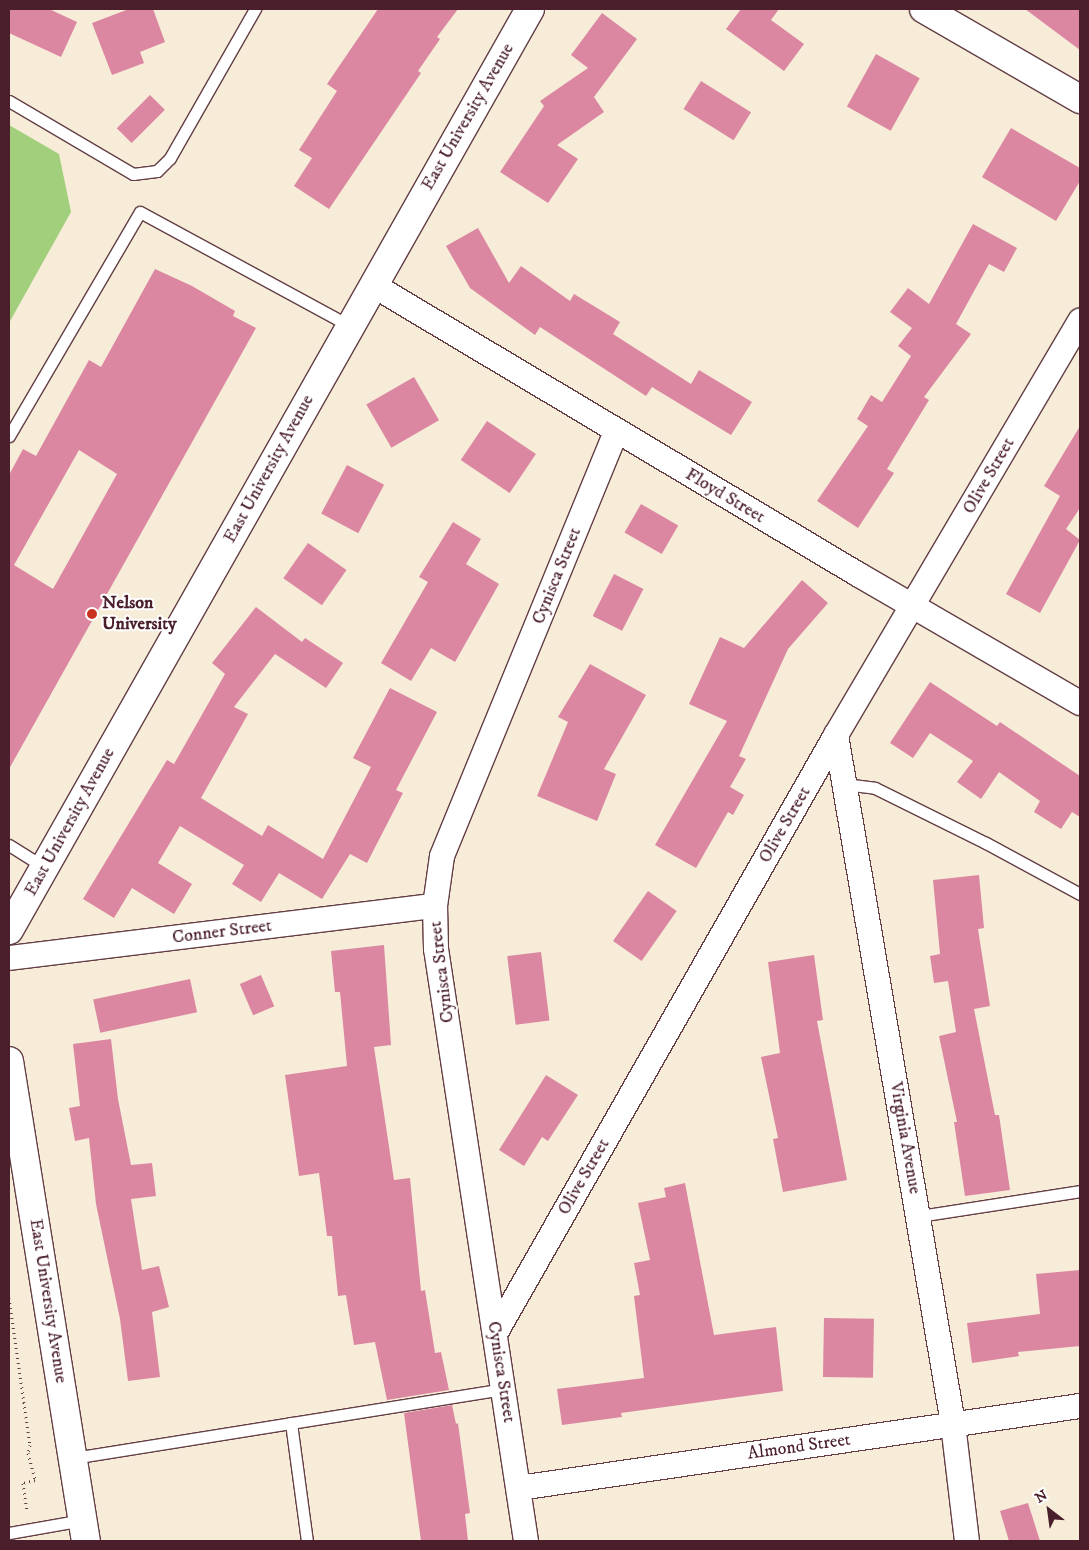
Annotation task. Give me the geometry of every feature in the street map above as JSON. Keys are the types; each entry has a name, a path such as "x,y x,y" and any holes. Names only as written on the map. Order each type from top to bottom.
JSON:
{"street":[{"name":"East University Avenue","path":"9,930 530,9"},
{"path":"924,9 1080,100"},
{"name":"Floyd Street","path":"373,285 616,432 1080,703"},
{"name":"Olive Street","path":"495,1334 836,735 1080,320"},
{"name":"Cynisca Street","path":"526,1541 436,949 435,906 442,856 616,432"},
{"name":"Virginia Avenue","path":"836,735 953,1424 967,1541"},
{"name":"Conner Street","path":"9,958 435,906"},
{"name":"East University Avenue","path":"9,1061 84,1531"},
{"name":"Almond Street","path":"519,1488 1080,1406"}],"lane":[{"path":"9,101 133,174 156,171 170,158 255,9"},
{"path":"9,436 140,212 350,326"},
{"path":"844,784 875,788 1080,894"},
{"path":"9,845 44,867"},
{"path":"919,1216 1080,1191"},
{"path":"73,1458 503,1389"},
{"path":"291,1423 307,1541"},
{"path":"9,1533 29,1530 84,1531"}],"path":[{"path":"9,1298 30,1445 28,1453 36,1480 23,1483 29,1530"}],"green space":[{"path":"9,125 59,154 71,212 9,323"}],"building":[{"path":"9,9 49,9 77,22 61,57 9,33"},
{"path":"129,9 153,9 165,42 140,52 144,63 112,75 92,23"},
{"path":"378,9 458,9 437,37 440,39 418,71 421,73 329,209 294,186 312,158 299,150 337,91 327,84"},
{"path":"741,9 779,9 771,20 804,44 784,71 726,29"},
{"path":"1025,9 1080,9 1080,50"},
{"path":"602,13 637,39 594,97 604,112 557,145 578,159 548,203 500,172 544,106 540,101 588,68 571,55"},
{"path":"876,54 920,78 891,131 847,106"},
{"path":"701,81 751,112 734,140 684,109"},
{"path":"150,95 165,110 132,143 117,128"},
{"path":"1011,128 1080,168 1080,181 1056,221 982,177"},
{"path":"973,224 1017,248 1004,272 989,264 956,324 971,334 924,397 929,400 887,469 894,473 858,528 817,501 868,426 857,419 871,395 882,402 911,356 898,346 912,328 890,312 908,288 929,304"},
{"path":"478,228 509,283 521,266 570,301 574,294 620,322 613,334 691,384 699,370 752,402 731,435 652,387 646,396 540,327 535,335 470,288 446,246"},
{"path":"155,269 192,286 235,311 233,316 256,328 9,769 9,475 23,449 36,456 89,360 101,367","holes":["79,450 117,474 53,589 14,565"]},
{"path":"414,377 439,420 391,448 366,404"},
{"path":"487,421 536,454 510,493 461,460"},
{"path":"1080,426 1080,508 1066,529 1080,540 1040,613 1006,594 1060,496 1044,486"},
{"path":"347,465 384,485 358,533 321,514"},
{"path":"641,504 678,526 662,554 624,533"},
{"path":"453,522 481,539 466,564 499,584 455,662 431,648 411,681 381,663 428,582 419,577"},
{"path":"308,543 347,570 322,605 283,578"},
{"path":"614,574 643,589 622,631 593,616"},
{"path":"802,580 828,603 788,649 739,756 746,759 730,787 744,795 733,815 728,812 696,868 655,845 727,721 689,704 720,637 744,648"},
{"path":"256,607 302,642 305,638 343,663 326,688 275,654 234,707 248,714 201,798 262,836 268,825 323,859 371,767 353,758 390,688 437,712 396,790 403,793 367,863 350,854 322,899 279,873 261,902 232,884 244,865 180,826 158,863 192,884 174,914 132,888 114,918 83,899 167,760 174,764 225,674 212,663"},
{"path":"590,664 646,695 604,769 616,774 597,821 537,796 568,722 558,717"},
{"path":"930,682 997,726 1000,722 1080,776 1080,817 1072,812 1061,829 1034,812 1040,801 999,772 981,799 957,782 973,761 930,733 913,758 890,743"},
{"path":"979,875 984,928 978,929 990,1006 974,1009 995,1115 999,1115 1010,1190 965,1196 954,1122 957,1122 939,1036 956,1032 948,981 934,983 930,956 940,954 933,880"},
{"path":"648,891 677,911 642,961 613,941"},
{"path":"384,945 391,1045 374,1047 394,1180 410,1178 421,1291 425,1290 435,1353 441,1352 449,1390 387,1400 375,1342 354,1345 346,1295 338,1296 332,1236 327,1236 319,1173 299,1176 285,1075 347,1066 340,992 335,992 331,951"},
{"path":"541,952 549,1020 516,1025 507,956"},
{"path":"814,955 823,1020 817,1021 847,1180 783,1192 773,1139 778,1138 761,1057 780,1053 768,962"},
{"path":"261,975 274,1006 253,1015 240,984"},
{"path":"190,979 197,1012 100,1033 93,1000"},
{"path":"111,1039 118,1099 131,1165 152,1163 156,1196 131,1199 142,1270 159,1266 169,1307 152,1312 160,1377 128,1381 120,1319 96,1204 89,1138 75,1141 69,1108 80,1106 73,1044"},
{"path":"546,1075 578,1095 548,1141 542,1137 524,1166 499,1150"},
{"path":"685,1183 714,1335 776,1327 783,1391 621,1413 622,1417 562,1425 557,1389 644,1378 634,1296 640,1295 634,1263 650,1260 638,1203 666,1197 664,1188"},
{"path":"1080,1270 1080,1346 1018,1352 1019,1356 972,1363 967,1323 1040,1314 1036,1274"},
{"path":"824,1318 874,1319 873,1378 823,1377"},
{"path":"452,1405 456,1424 458,1423 470,1513 465,1514 468,1541 421,1541 404,1413"},
{"path":"1028,1503 1040,1541 1009,1541 1000,1511"}],"place":[{"name":"Nelson University","path":"92,614"}]}
